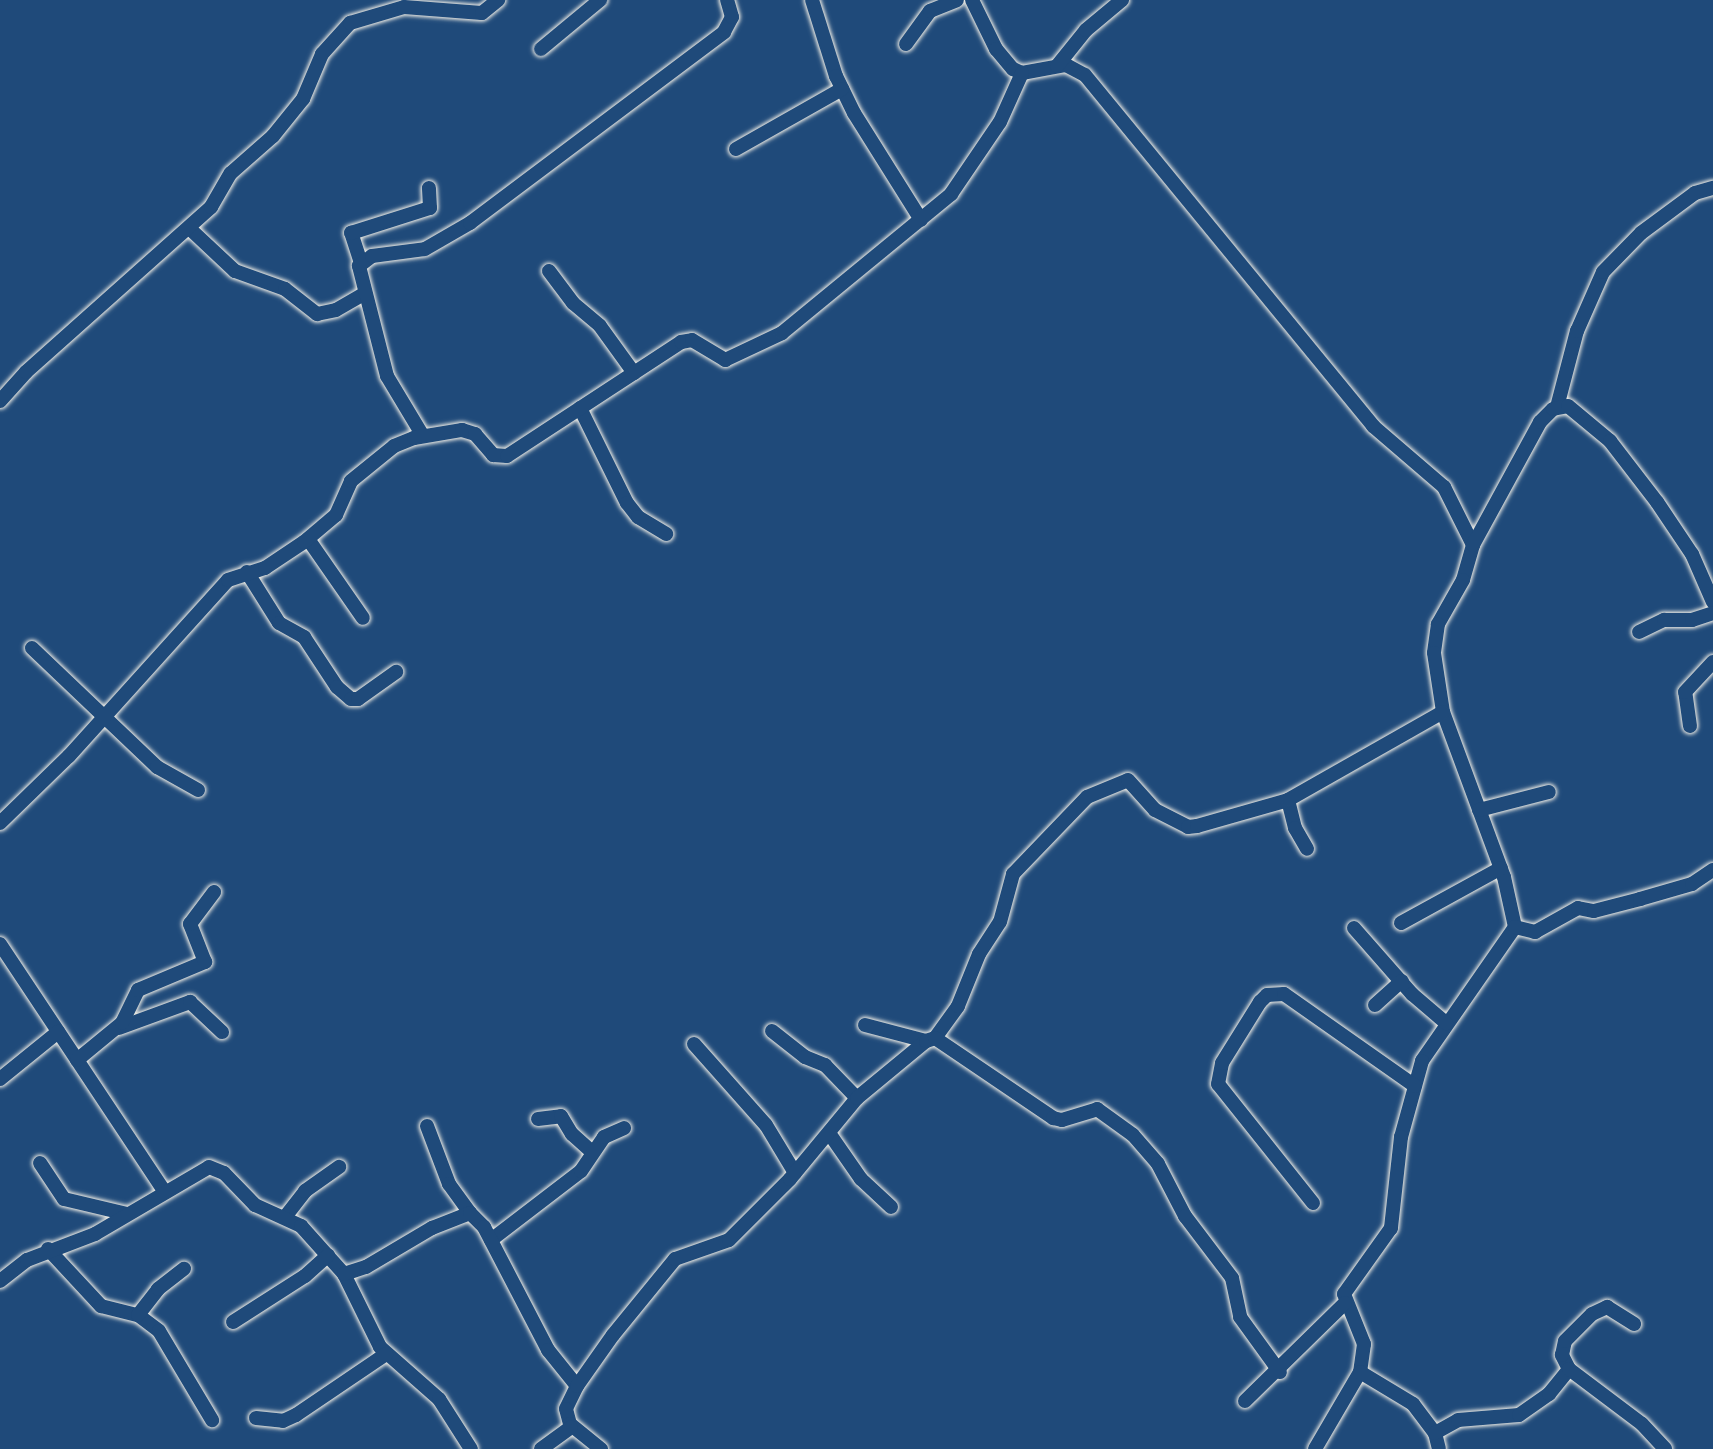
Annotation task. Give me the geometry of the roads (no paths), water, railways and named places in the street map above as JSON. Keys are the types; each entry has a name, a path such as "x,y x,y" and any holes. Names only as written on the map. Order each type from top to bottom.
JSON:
{"street":[{"path":"0,401 26,372 211,207 231,173 273,136 303,99 322,54 350,23 404,7 482,13 498,0"},
{"path":"541,49 600,0"},
{"path":"423,436 387,376 357,270 361,263 372,256 425,249 470,223 724,32 732,17 727,0"},
{"path":"812,0 842,89 921,220"},
{"path":"906,44 930,11 957,0"},
{"path":"972,0 1003,59 1022,73 1072,66 1085,75 1373,426 1444,487 1473,545"},
{"path":"1057,66 1086,30 1122,0"},
{"path":"0,823 106,715 228,580 265,568 308,539 336,514 351,481 394,446 423,436 471,431 493,455 507,456 687,341 725,360 782,333 921,220 958,185 1000,122 1022,73"},
{"path":"736,149 842,89"},
{"path":"361,263 351,233 430,208 429,188"},
{"path":"1245,1401 1280,1372 1345,1303 1349,1285 1391,1228 1401,1137 1427,1050 1515,927 1515,910 1501,868 1443,712 1434,653 1435,633 1463,580 1473,545 1540,422 1557,407 1577,331 1603,272 1641,233 1695,193 1713,188"},
{"path":"189,228 235,271 285,289 317,314 336,310 364,294"},
{"path":"549,271 573,303 600,326 634,373"},
{"path":"1557,407 1573,408 1610,442 1678,531 1713,602"},
{"path":"580,408 627,503 638,517 666,534"},
{"path":"308,539 363,618"},
{"path":"247,572 279,623 304,638 337,687 351,699 358,699 396,672"},
{"path":"1639,632 1664,620 1692,620 1713,613"},
{"path":"32,648 106,715 157,767 198,790"},
{"path":"1690,726 1685,692 1713,662"},
{"path":"601,1449 571,1427 566,1409 578,1386 676,1259 729,1240 795,1173 857,1098 931,1039 958,1006 979,954 1000,922 1013,874 1087,797 1128,780 1155,810 1188,827 1288,800 1443,712"},
{"path":"1479,810 1549,792"},
{"path":"1288,800 1294,828 1307,849"},
{"path":"1401,923 1501,868"},
{"path":"1515,927 1535,932 1578,908 1594,911 1640,899 1692,884 1713,870"},
{"path":"117,1029 138,990 205,962 190,923 214,892"},
{"path":"1354,928 1402,981 1446,1023"},
{"path":"0,944 165,1192"},
{"path":"1375,1005 1402,981"},
{"path":"1313,1203 1218,1084 1222,1063 1252,1013 1267,995 1284,994 1415,1086"},
{"path":"77,1060 117,1029 190,1002 222,1032"},
{"path":"864,1025 931,1039 1053,1118 1062,1120 1097,1109 1133,1135 1158,1164 1185,1216 1232,1278 1240,1317 1280,1372"},
{"path":"772,1031 805,1057 825,1065 857,1098"},
{"path":"0,1079 58,1032"},
{"path":"694,1044 766,1125 795,1173"},
{"path":"538,1119 561,1116 592,1152"},
{"path":"427,1126 449,1185 491,1240 534,1327 578,1386"},
{"path":"491,1240 581,1171 604,1137 624,1128"},
{"path":"830,1133 861,1179 891,1207"},
{"path":"40,1163 64,1199 127,1214"},
{"path":"0,1281 48,1249 84,1238 209,1167 224,1174 255,1205 301,1226 328,1255 344,1274 373,1336 386,1354 439,1399 471,1449"},
{"path":"285,1217 305,1191 340,1167"},
{"path":"344,1274 366,1267 432,1228 470,1213"},
{"path":"48,1249 101,1306 138,1315 168,1342 212,1420"},
{"path":"233,1322 305,1276 328,1255"},
{"path":"138,1315 158,1289 184,1269"},
{"path":"1315,1449 1360,1372 1364,1344 1345,1303"},
{"path":"1634,1324 1607,1307 1592,1314 1565,1341 1562,1355 1569,1369 1642,1424 1665,1449"},
{"path":"256,1418 283,1421 296,1415 386,1354"},
{"path":"1435,1433 1458,1420 1519,1415 1549,1394 1569,1369"},
{"path":"1360,1372 1413,1404 1435,1433 1439,1449"},
{"path":"541,1449 571,1427"}]}
